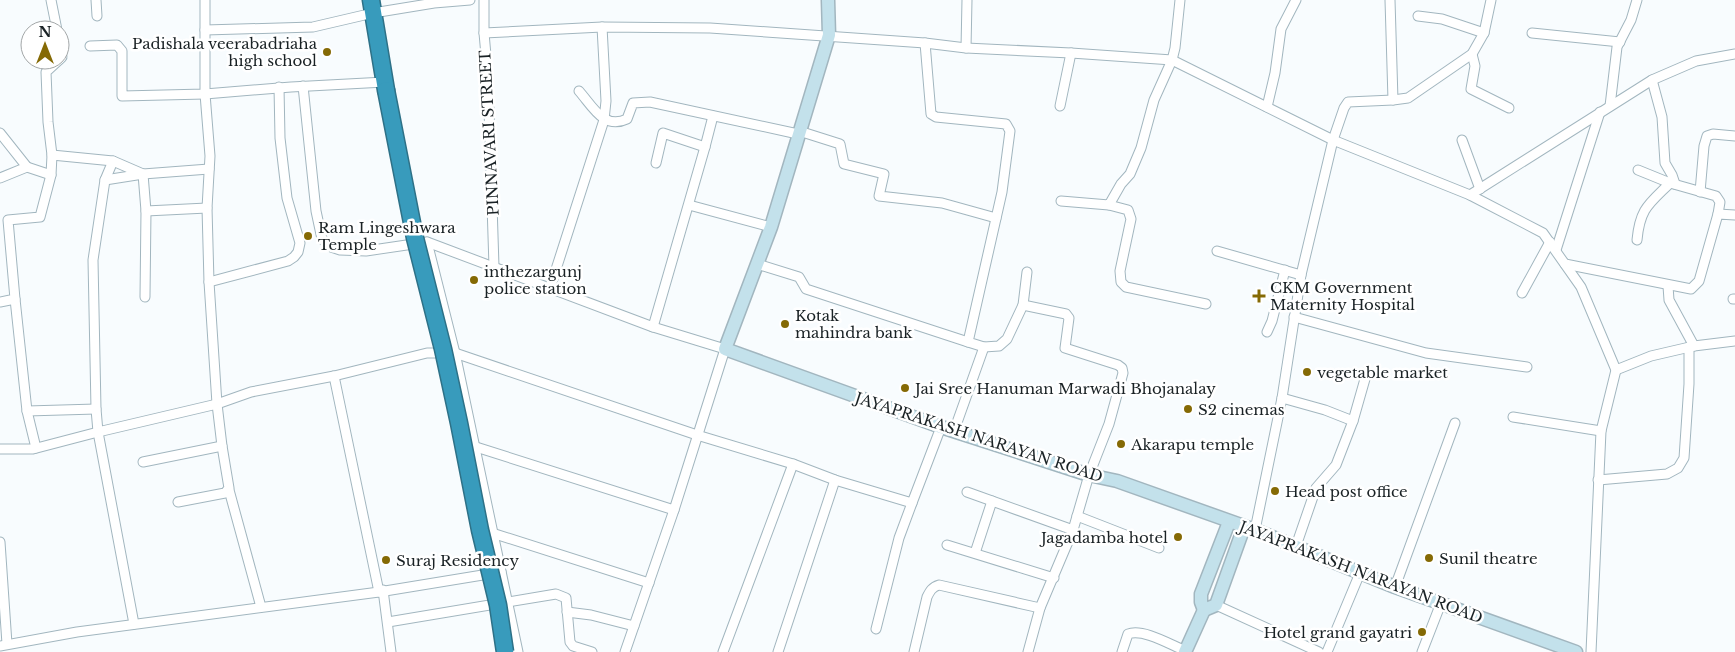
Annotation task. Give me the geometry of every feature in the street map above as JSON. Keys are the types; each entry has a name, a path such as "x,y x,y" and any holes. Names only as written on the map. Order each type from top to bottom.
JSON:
{"highway":[{"path":"372,6 385,86 415,238 443,349 480,530 498,605 505,652"}],"street":[{"path":"51,0 55,20"},
{"path":"96,0 96,16"},
{"path":"205,0 205,94 210,156 207,208 209,282 217,404 230,488 228,490 261,607"},
{"path":"205,30 313,27 372,6 470,0"},
{"name":"PINNAVARI STREET","path":"484,0 494,267"},
{"path":"625,652 726,350 771,227 798,132 829,35 828,0"},
{"path":"966,48 967,0"},
{"path":"1109,205 1121,184 1130,174 1141,148 1154,100 1172,60 1180,0"},
{"path":"1267,107 1276,73 1281,29 1296,0"},
{"path":"1390,0 1393,100"},
{"path":"1204,610 1216,605 1249,528 1282,398 1301,275 1333,140 1344,108 1349,101 1408,98 1472,54 1484,33 1490,0"},
{"path":"1610,106 1617,47 1631,20 1637,0"},
{"path":"1418,16 1442,19 1484,33"},
{"path":"484,33 602,26 710,28 925,42 966,48 1172,60 1333,140 1470,194 1543,233 1581,287 1616,370 1600,431 1591,652"},
{"path":"550,288 604,120 606,101 602,26"},
{"path":"1532,33 1620,42"},
{"path":"925,42 931,114 936,117 1006,124 1010,131 1002,192 968,342"},
{"path":"90,46 117,45 122,51 122,96 205,94 303,86 385,86"},
{"path":"1060,106 1071,53"},
{"path":"1472,54 1475,66 1472,89 1509,108"},
{"path":"1470,194 1652,80 1696,62 1735,54"},
{"path":"36,448 27,411 8,220 40,217 50,175 52,155 48,122 46,72 48,70"},
{"path":"1652,80 1662,117 1664,163 1672,175 1673,183"},
{"path":"303,86 316,211 322,239 331,247 340,250 366,251 427,242 653,327 726,350"},
{"path":"209,282 288,261 298,252 300,243 287,198 280,138 279,87"},
{"path":"579,91 604,120 619,123 627,119 631,106 637,102 650,102 798,132 840,144 844,164 884,174 880,196 942,203 996,218"},
{"path":"1556,250 1600,112"},
{"path":"653,327 690,205 713,116"},
{"path":"0,133 27,167 50,175"},
{"path":"656,164 663,133 705,147"},
{"path":"1700,192 1704,146 1707,136 1713,134 1735,136"},
{"path":"1462,140 1480,189"},
{"path":"52,155 113,161 143,174"},
{"path":"113,161 105,180 93,260 96,409 98,432 134,624"},
{"path":"0,178 27,167"},
{"path":"105,180 143,174 209,169"},
{"path":"1565,264 1668,286 1691,289 1699,281 1718,214 1720,202 1718,198 1638,170"},
{"path":"143,174 146,211 145,297"},
{"path":"1637,240 1638,227 1644,209 1673,183"},
{"path":"1062,201 1109,205 1128,210 1131,219 1120,271 1121,282 1126,287 1206,304"},
{"path":"690,205 771,227"},
{"path":"146,211 207,208"},
{"path":"1718,214 1735,215"},
{"path":"427,242 476,447 492,533 518,652"},
{"path":"1522,293 1550,242"},
{"path":"1217,251 1301,275"},
{"path":"0,253 10,252"},
{"path":"757,264 799,276 806,289 984,347 999,346 1007,339 1023,305 1027,272"},
{"path":"1267,332 1272,321 1285,270"},
{"path":"1598,480 1667,474 1678,468 1684,458 1691,346 1669,300 1668,286"},
{"path":"0,302 15,299"},
{"path":"1023,305 1066,314 1069,318 1065,348 1118,365 1122,368 1123,373 1109,424 1089,475 1073,530 1040,608 1028,652"},
{"path":"1294,317 1426,353 1527,367"},
{"path":"1616,370 1650,356 1691,346 1735,341"},
{"path":"954,431 984,347"},
{"name":"JAYAPRAKASH NARAYAN ROAD","path":"726,350 941,427 1089,475 1117,481 1249,528 1395,587 1576,652"},
{"path":"0,449 36,448 217,404 251,392 334,376 427,354 455,353 698,435 793,464 835,480 912,503"},
{"path":"1296,546 1316,488 1336,464 1353,420 1367,372"},
{"path":"334,376 388,622 391,652"},
{"path":"1282,398 1353,420"},
{"path":"27,411 96,409"},
{"path":"1513,417 1600,431"},
{"path":"1395,587 1455,423"},
{"path":"876,629 899,538 941,427"},
{"path":"143,462 222,446"},
{"path":"476,447 674,510"},
{"path":"723,652 793,464"},
{"path":"778,652 835,480"},
{"path":"178,502 224,493 228,490"},
{"path":"967,492 1073,530"},
{"path":"975,553 992,501"},
{"path":"1077,516 1159,548"},
{"path":"1122,652 1128,634 1134,632 1142,633 1186,652 1204,610 1201,594 1229,522"},
{"path":"492,533 649,583"},
{"path":"0,542 3,645 134,624 381,591 501,572"},
{"path":"947,545 1054,578"},
{"path":"1327,652 1360,573"},
{"path":"914,652 927,597 935,586 939,585 1040,608"},
{"path":"388,622 556,594 566,598 570,642 573,646 592,652"},
{"path":"1422,652 1441,603"},
{"path":"1216,605 1319,652"},
{"path":"567,612 591,615 634,626"}],"place":[{"name":"Padishala veerabadriaha high school","path":"327,52"},
{"name":"Ram Lingeshwara Temple","path":"308,236"},
{"name":"inthezargunj police station","path":"474,280"},
{"name":"CKM Government Maternity Hospital","path":"1259,296"},
{"name":"Kotak mahindra bank","path":"785,324"},
{"name":"vegetable market","path":"1307,372"},
{"name":"Jai Sree Hanuman Marwadi Bhojanalay","path":"905,388"},
{"name":"S2 cinemas","path":"1188,409"},
{"name":"Akarapu temple","path":"1121,444"},
{"name":"Head post office","path":"1275,491"},
{"name":"Jagadamba hotel","path":"1178,537"},
{"name":"Sunil theatre","path":"1429,558"},
{"name":"Suraj Residency","path":"386,560"},
{"name":"Hotel grand gayatri","path":"1422,632"}]}
